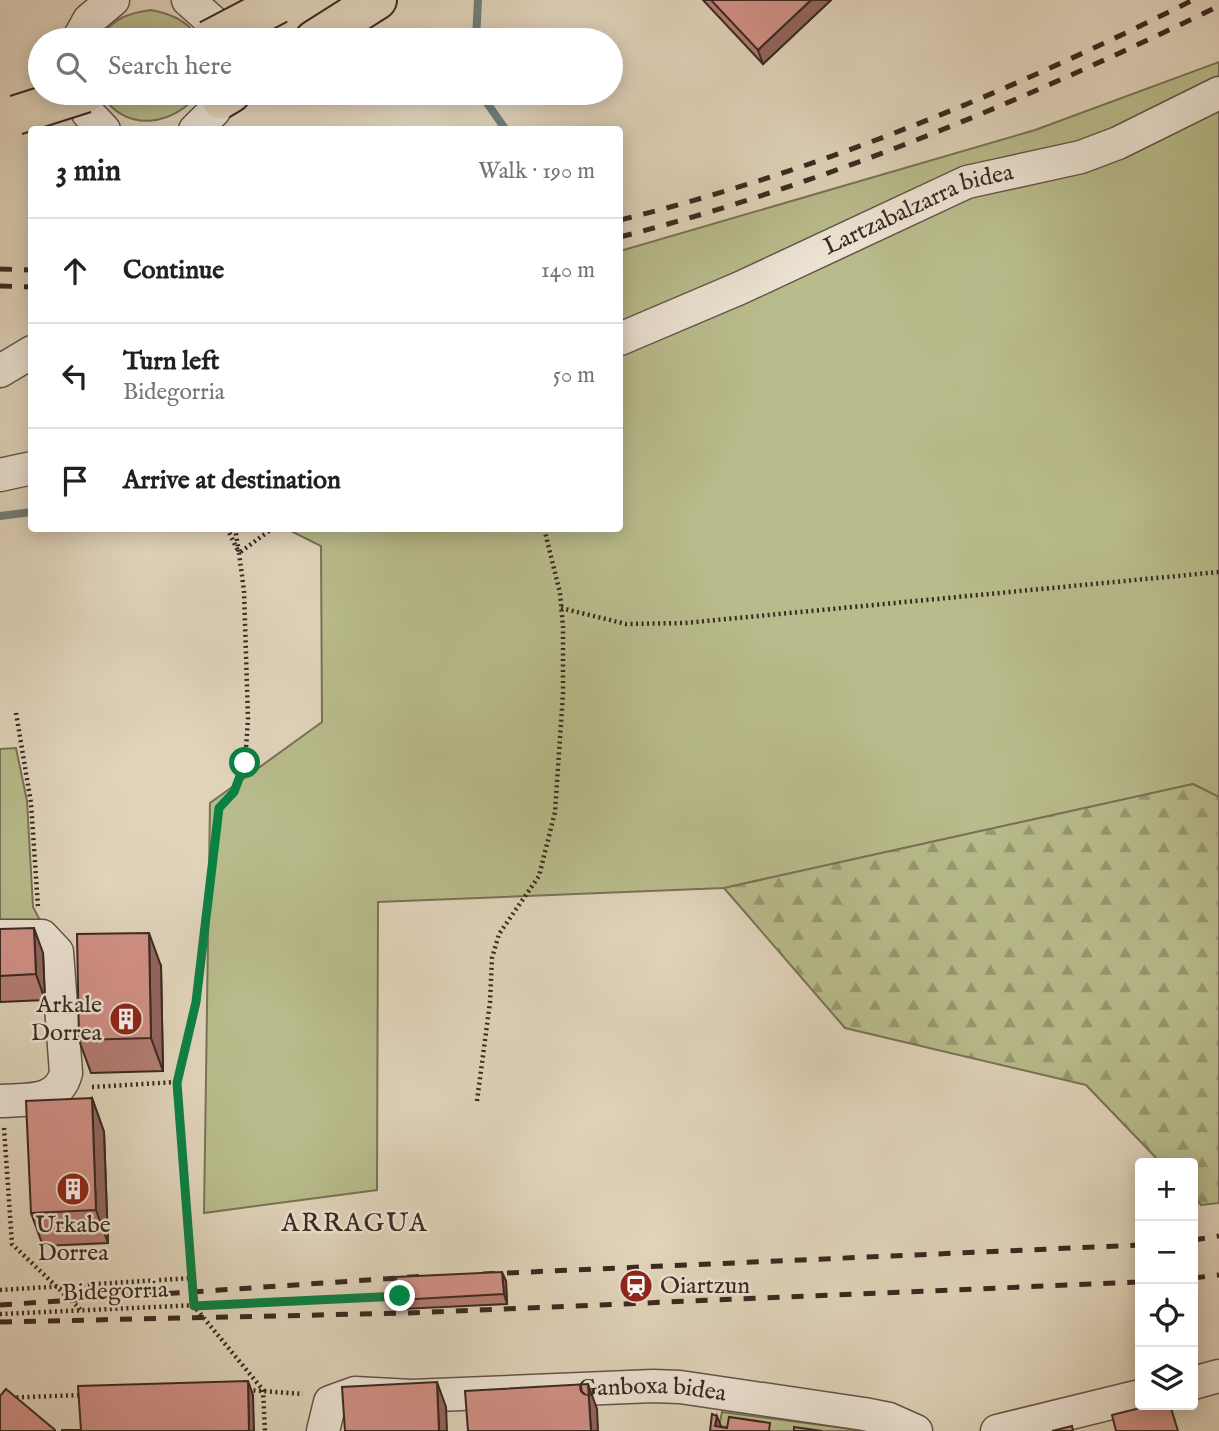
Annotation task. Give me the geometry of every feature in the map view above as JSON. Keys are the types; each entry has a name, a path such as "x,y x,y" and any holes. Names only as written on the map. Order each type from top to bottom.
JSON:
{"main road":[{"path":"333,28 377,0"},
{"path":"232,28 282,2"},
{"path":"8,117 46,105"}],"street":[{"path":"85,20 113,0"},
{"path":"188,0 217,28"},
{"name":"Lartzabalzarra bidea","path":"623,338 740,288 967,183 1081,157 1118,143 1219,93"},
{"path":"84,105 101,126"},
{"path":"0,372 28,354"},
{"path":"0,475 28,469"},
{"path":"0,936 34,935 48,941 59,959 66,1073 59,1089 42,1098 1,1101"},
{"path":"1198,1382 1219,1376"},
{"name":"Ganboxa bidea","path":"327,1417 355,1393 412,1396 680,1387 864,1414 889,1419 916,1431"},
{"path":"997,1431 1135,1397"}],"path":[{"path":"229,532 239,553"},
{"path":"236,532 245,616 248,719 245,763 234,792 219,808 196,1002 177,1083 194,1306 263,1390 265,1431"},
{"path":"239,553 268,532"},
{"path":"477,1101 490,1002 492,958 499,934 539,876 555,812 563,694 561,608 545,532"},
{"path":"561,608 626,624 685,623 1219,572"},
{"path":"16,713 31,803 37,904 47,923 48,941"},
{"path":"59,1089 177,1083"},
{"path":"1,1101 12,1244 82,1311"},
{"name":"Bidegorria","path":"0,1290 192,1279"},
{"name":"Bidegorria","path":"0,1314 400,1296"},
{"path":"235,1391 263,1390 311,1394 327,1417"},
{"path":"0,1398 83,1395"}],"green space":[{"path":"151,10 166,14 179,19 190,28 108,28 121,18"},
{"path":"1219,62 1219,797 1193,784 724,888 378,902 377,1190 204,1213 210,803 322,722 321,546 293,532 623,532 623,250 1035,130"},
{"path":"188,105 176,113 149,121 122,115 111,106"},
{"path":"16,748 27,801 33,907 43,926 0,926 0,749"},
{"path":"1193,784 1219,797 1219,1203 1201,1205 1198,1202 1198,1158 1156,1158 1086,1085 845,1028 724,888"},
{"path":"722,1412 867,1431 755,1431 719,1426"}],"building":[{"path":"711,0 811,0 758,50"},
{"path":"34,928 36,974 0,976 0,929"},
{"path":"149,933 151,1038 79,1040 77,934"},
{"path":"92,1098 96,1210 31,1213 26,1101"},
{"path":"502,1272 504,1294 398,1300 396,1277"},
{"path":"248,1381 249,1431 62,1431 81,1430 78,1386"},
{"path":"437,1382 439,1431 345,1431 342,1387"},
{"path":"588,1384 591,1431 468,1431 465,1391"},
{"path":"6,1389 55,1431 0,1431 0,1396"},
{"path":"1135,1409 1172,1410 1178,1431 1116,1431 1112,1415"},
{"path":"712,1414 717,1416 715,1426 727,1428 729,1417 770,1423 769,1431 710,1431"},
{"path":"1072,1426 1073,1431 1052,1431"},
{"path":"794,1427 822,1431 794,1431"}],"waterway":[{"path":"477,28 478,0"},
{"path":"488,105 503,126"},
{"path":"0,516 28,512"}],"railway":[{"path":"623,219 768,178 912,126 1054,66 1193,0"},
{"path":"623,236 698,215 850,165 999,106 1219,6"},
{"path":"0,269 28,270"},
{"path":"0,286 28,287"},
{"path":"1198,1239 1219,1236"},
{"path":"483,1274 1135,1245"},
{"path":"1198,1277 1219,1275"},
{"path":"0,1305 427,1276"},
{"path":"0,1322 409,1313 1135,1282"}],"place":[{"name":"Arkale Dorrea","path":"126,1019"},
{"name":"Urkabe Dorrea","path":"73,1189"},
{"name":"Oiartzun","path":"636,1286"}],"district":[{"name":"ARRAGUA","path":"355,1223"}],"route":[{"path":"245,763 234,792 219,808 196,1002 177,1083 194,1306 400,1296"}]}
